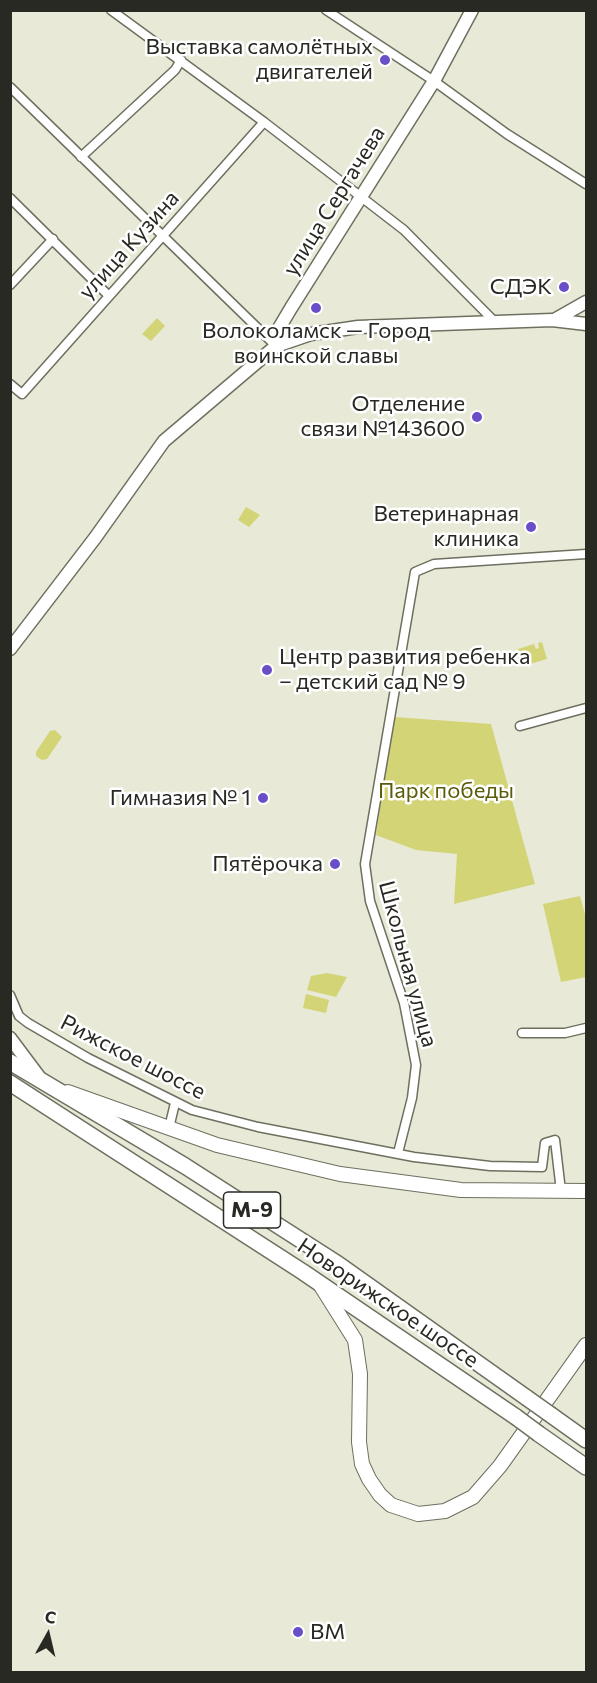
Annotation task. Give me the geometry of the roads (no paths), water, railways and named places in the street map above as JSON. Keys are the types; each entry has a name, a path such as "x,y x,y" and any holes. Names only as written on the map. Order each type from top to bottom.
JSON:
{"highway":[{"name":"Новорижское шоссе","path":"10,1062 185,1166 338,1264 586,1440"},
{"name":"Новорижское шоссе","path":"14,1086 319,1283 586,1467"}],"main road":[{"name":"улица Сергачева","path":"276,346 278,330 434,81 472,10"},
{"path":"552,320 586,302"},
{"path":"10,649 164,441 276,346 311,334 358,327 552,320 586,324"},
{"name":"М-9","path":"10,1038 41,1079"},
{"path":"55,1088 138,1115 168,1128 260,1157 340,1174 461,1190 586,1191"},
{"path":"319,1283 355,1340 359,1358 359,1442 362,1464 380,1495 391,1505 411,1512 431,1514 445,1511 473,1497 500,1466 586,1345"}],"street":[{"path":"111,10 264,122 404,230 495,322"},
{"path":"326,10 434,81 507,134 586,184"},
{"path":"81,157 175,70 181,60"},
{"path":"10,87 276,346"},
{"name":"улица Кузина","path":"10,384 22,394 264,122"},
{"path":"10,198 109,296"},
{"path":"10,285 53,239"},
{"name":"Школьная улица","path":"398,1153 412,1098 416,1065 404,1004 370,901 365,864 415,572 434,564 586,554"},
{"path":"520,726 586,708"},
{"name":"Рижское шоссе","path":"10,995 20,1016 28,1023 88,1059 175,1103 212,1117 398,1153 490,1166 540,1168 543,1165 545,1143 555,1140 561,1191"},
{"path":"522,1034 565,1033 586,1028"},
{"path":"168,1128 175,1103"}],"place":[{"name":"Выставка самолётных двигателей","path":"385,60"},
{"name":"СДЭК","path":"564,287"},
{"name":"Волоколамск — Город воинской славы","path":"316,308"},
{"name":"Отделение связи №143600","path":"477,417"},
{"name":"Ветеринарная клиника","path":"531,527"},
{"name":"Центр развития ребенка – детский сад № 9","path":"267,670"},
{"name":"Гимназия № 1","path":"263,798"},
{"name":"Пятёрочка","path":"335,864"},
{"name":"ВМ","path":"298,1632"}],"park label":[{"name":"Парк победы","path":"446,791"}]}
